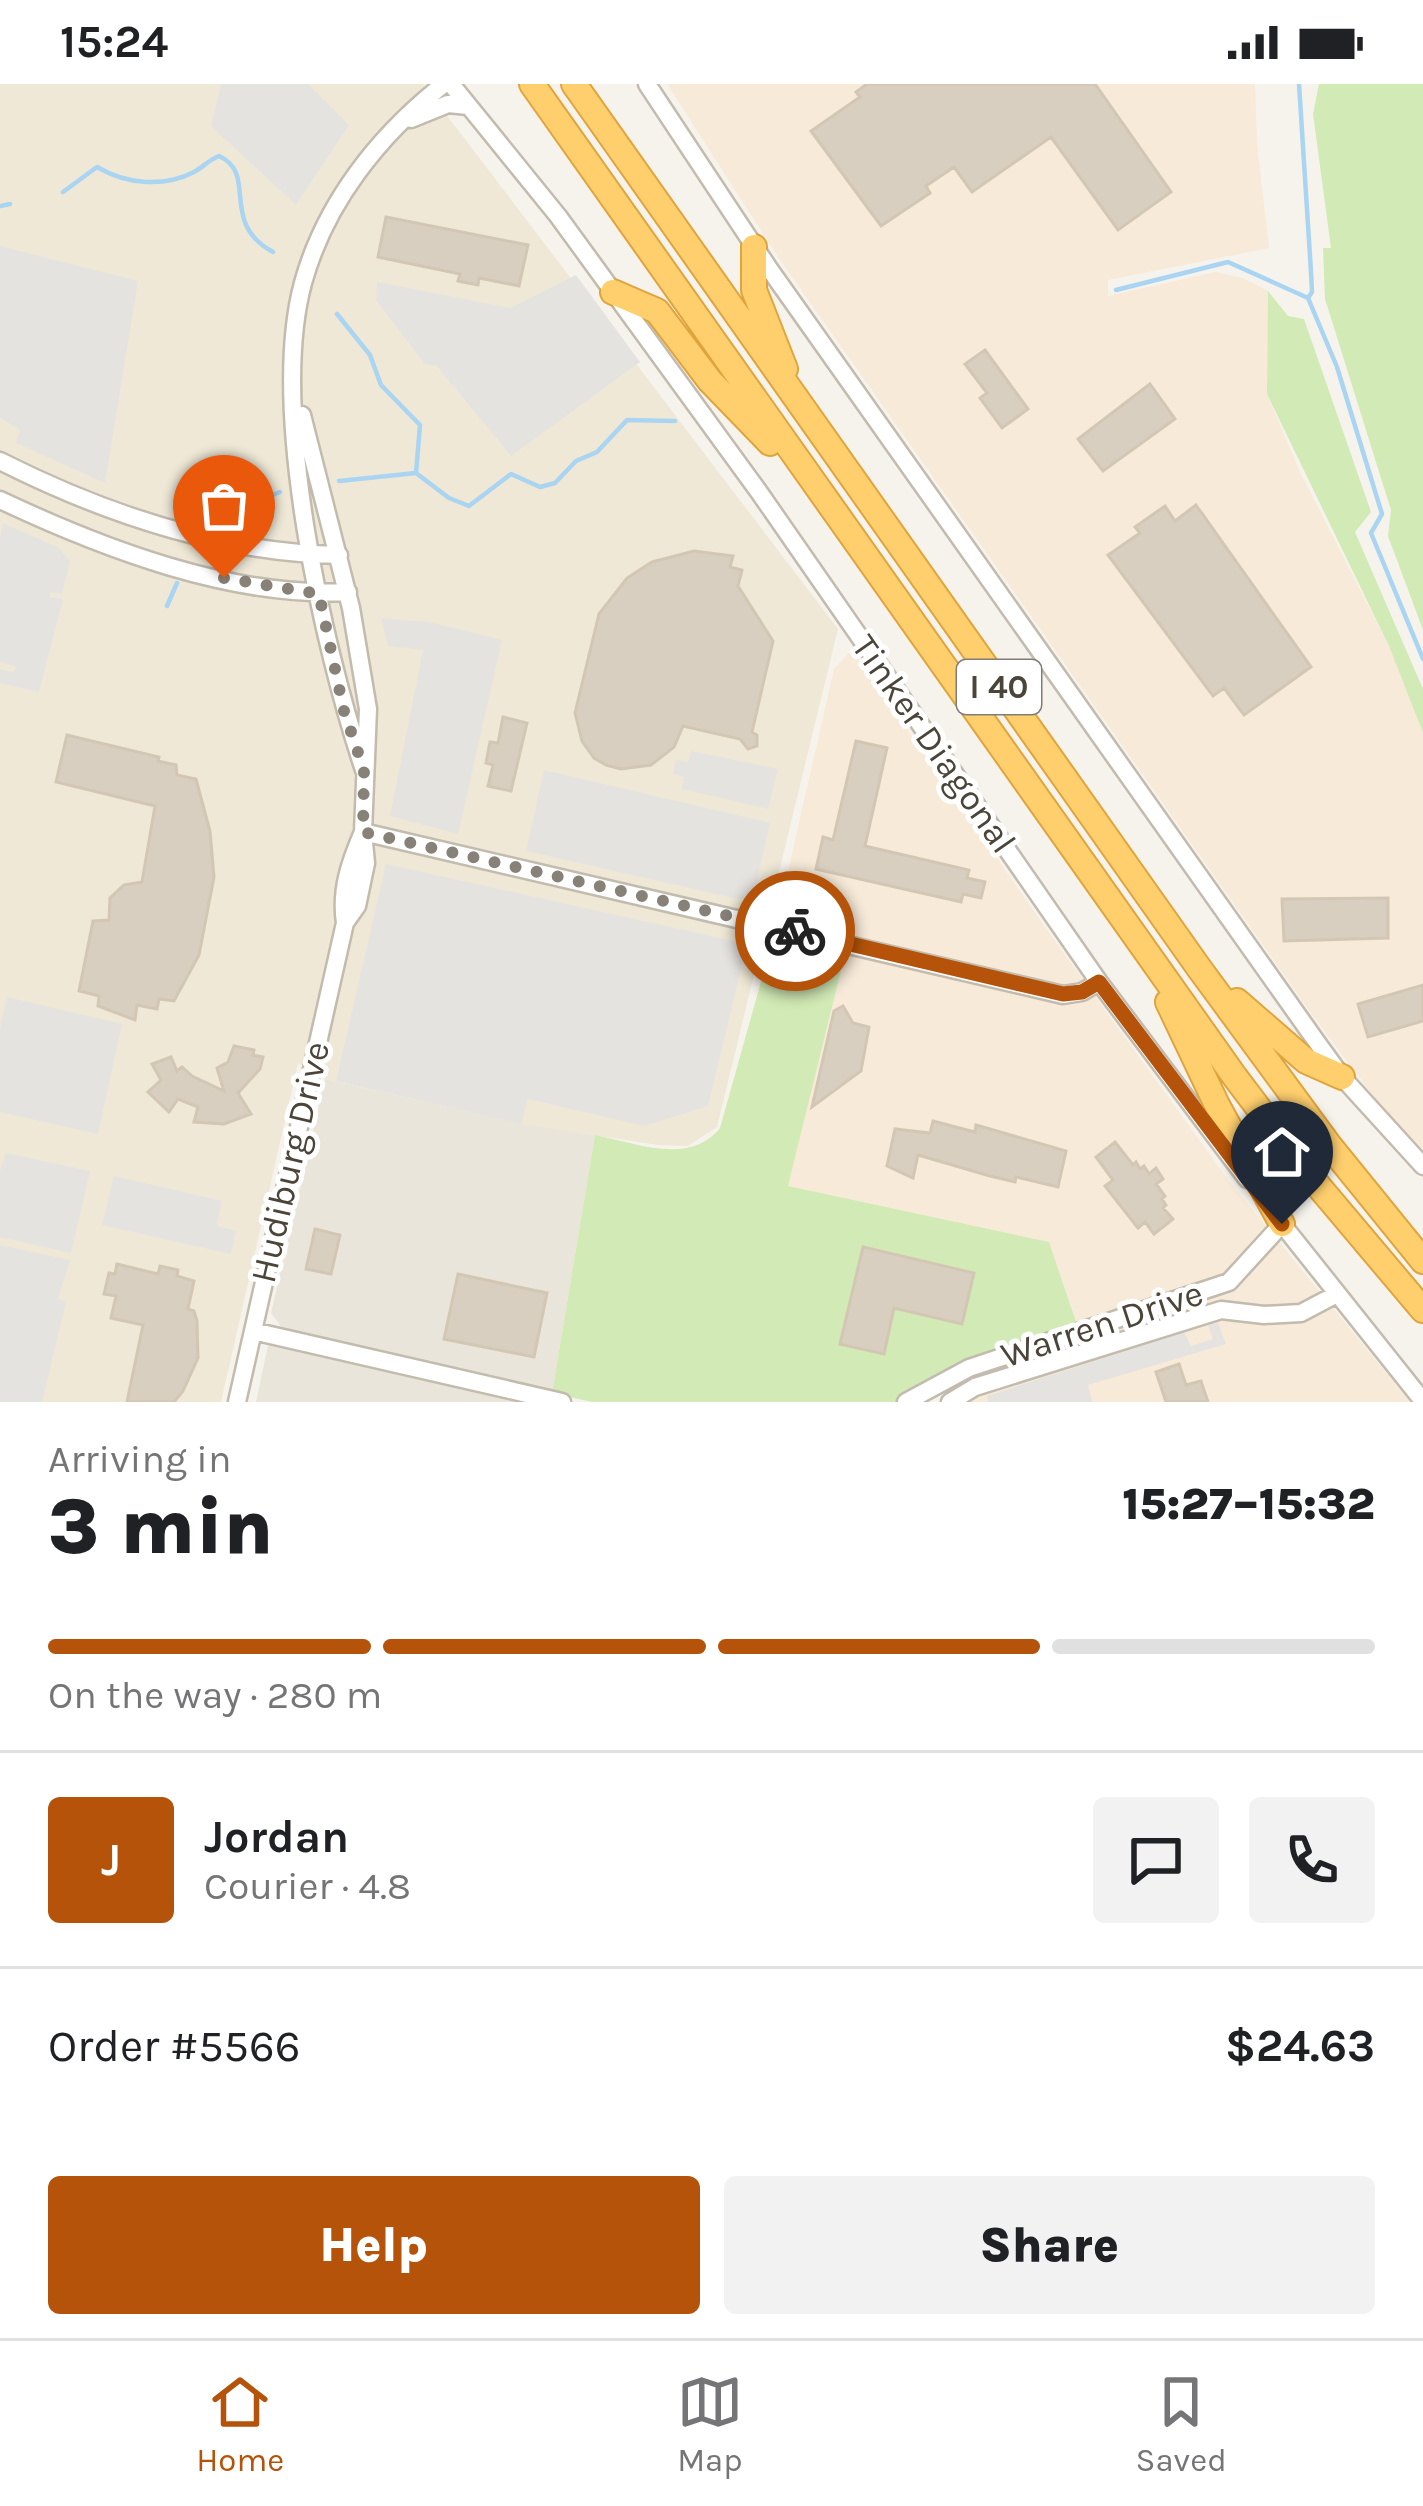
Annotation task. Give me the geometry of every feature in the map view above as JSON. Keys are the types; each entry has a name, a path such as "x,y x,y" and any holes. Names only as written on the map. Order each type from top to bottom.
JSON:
{"highway":[{"name":"Tinker Diagonal","path":"532,84 1234,1078 1423,1310"},
{"name":"I 40","path":"574,84 1199,968 1329,1145 1423,1261"},
{"path":"754,247 754,290 799,405"},
{"path":"613,292 657,311 710,381 830,506"},
{"path":"1138,940 1217,1105 1282,1224"},
{"path":"1199,968 1295,1052 1342,1077"}],"street":[{"name":"Tinker Diagonal","path":"448,84 558,216 759,492 1099,982 1423,1401"},
{"name":"Hudiburg Drive","path":"364,770 344,711 311,555 298,467 296,316 320,236 350,182 399,124 448,84"},
{"path":"647,84 754,247 1342,1077 1423,1166"},
{"path":"399,124 440,106 468,106"},
{"name":"Hudiburg Drive","path":"236,1402 345,923 357,906 366,863 368,709 348,592 294,387"},
{"path":"0,461 72,495 160,525 236,544 339,555"},
{"path":"0,500 77,536 147,559 319,594 348,592"},
{"path":"363,832 1063,994 1082,992 1099,982"},
{"name":"Warren Drive","path":"906,1402 969,1368 1229,1282 1282,1224"},
{"name":"Warren Drive","path":"950,1402 975,1387 1200,1316 1240,1309 1264,1315 1301,1313 1337,1294"},
{"path":"253,1330 562,1402"}],"shaded area":[{"path":"0,84 423,84 838,629 717,1127 688,1146 658,1145 521,1124 325,1079 298,1063 221,1402 0,1402"},
{"path":"221,84 308,84 349,125 296,205 211,126"},
{"path":"667,84 1255,84 1269,248 1108,280 1108,296 1215,272 1243,278 1268,291 1267,394 1300,472 1389,646 1423,733 1423,1149 1384,1110 1310,1012 778,257"},
{"path":"0,246 138,281 105,483 16,443 20,430 0,418"},
{"path":"576,275 640,362 511,456 437,366 425,364 376,300 377,282 510,308"},
{"path":"3,523 59,548 70,561 62,594 50,592 50,597 63,599 39,692 0,683 0,669 13,672 17,667 0,662"},
{"path":"381,618 429,622 502,640 458,834 390,816 423,650 388,646"},
{"path":"852,650 1229,1181 1410,1402 968,1402 1090,1359 1049,1242 788,1186 842,962 771,946 834,669"},
{"path":"691,751 778,769 768,809 682,789 684,777 673,774 676,760 688,762"},
{"path":"544,770 770,823 752,902 526,851"},
{"path":"386,864 747,944 708,1106 644,1126 528,1099 521,1124 336,1081"},
{"path":"7,997 122,1024 98,1134 0,1112 0,1028"},
{"path":"325,1079 513,1122 595,1135 552,1393 282,1328 271,1313"},
{"path":"6,1153 90,1171 71,1253 0,1237 0,1171"},
{"path":"114,1176 222,1201 217,1226 236,1231 231,1254 102,1225"},
{"path":"0,1245 70,1260 58,1299 66,1302 42,1402 0,1402"},
{"path":"1218,1323 1226,1344 1088,1385 1092,1402 988,1402 987,1396 1184,1332 1191,1346 1213,1339 1208,1325"},
{"path":"268,1345 516,1402 256,1402"}],"green space":[{"path":"1319,84 1423,84 1423,630 1388,536 1391,510 1325,299 1323,248 1331,248 1313,114"},
{"path":"1268,291 1288,316 1304,319 1371,512 1355,532 1423,689 1423,733 1389,646 1267,394"},
{"path":"771,946 843,962 788,1186 1049,1242 1078,1327 903,1402 592,1402 552,1393 595,1135 678,1149 707,1140 720,1128"}],"building":[{"path":"867,84 1095,84 1171,192 1118,230 1051,137 972,192 954,167 926,186 930,193 881,226 811,131 860,97 856,92"},
{"path":"386,217 528,245 519,286 479,278 478,285 458,281 460,274 378,257"},
{"path":"985,350 1028,409 1002,428 980,398 987,393 965,364"},
{"path":"1150,384 1175,419 1103,471 1078,439"},
{"path":"1196,505 1311,667 1244,715 1224,688 1213,696 1108,555 1140,533 1135,527 1165,506 1175,521"},
{"path":"694,551 733,556 730,567 742,570 738,586 773,641 752,732 757,735 757,746 748,749 740,739 683,726 674,747 651,765 621,769 606,765 582,741 575,713 599,614 627,578 652,562"},
{"path":"503,717 527,723 511,791 488,786 493,765 486,763 490,742 498,743"},
{"path":"67,735 176,765 177,775 196,779 210,831 214,877 199,955 174,1001 159,999 157,1009 137,1005 135,1020 98,1006 99,996 79,991 93,921 109,920 110,898 124,885 142,882 155,806 56,782"},
{"path":"856,741 887,748 865,846 969,870 967,878 985,882 981,898 963,894 961,902 816,869 823,837 833,840"},
{"path":"1388,898 1388,938 1284,941 1282,899"},
{"path":"1423,985 1423,1021 1368,1037 1358,1004"},
{"path":"843,1006 853,1023 869,1027 861,1071 812,1107 834,1011"},
{"path":"234,1046 263,1057 260,1069 238,1093 251,1114 224,1124 194,1122 198,1107 178,1099 169,1112 148,1092 161,1080 152,1064 171,1057 177,1071 182,1067 224,1091 217,1068 228,1062"},
{"path":"933,1121 975,1132 976,1125 1066,1151 1058,1187 1016,1177 1015,1182 918,1155 913,1178 887,1166 895,1129 930,1133"},
{"path":"1115,1142 1133,1165 1144,1166 1149,1174 1156,1168 1163,1179 1156,1184 1165,1196 1163,1208 1173,1219 1154,1234 1145,1222 1138,1228 1105,1186 1113,1180 1096,1157"},
{"path":"315,1229 340,1235 331,1274 306,1269"},
{"path":"863,1247 974,1273 962,1324 894,1308 884,1354 840,1344"},
{"path":"117,1264 158,1274 160,1266 178,1270 177,1276 194,1281 188,1309 197,1321 198,1358 174,1402 127,1402 143,1325 111,1318 116,1296 104,1294 109,1273 115,1274"},
{"path":"458,1274 547,1293 534,1357 444,1339"},
{"path":"1179,1364 1186,1385 1201,1381 1208,1402 1166,1402 1156,1372"}],"waterway":[{"path":"1299,84 1312,292 1308,298 1337,367 1382,514 1371,533 1423,659"},
{"path":"63,192 97,167 120,177 157,182 194,172 219,156 237,174 247,227 273,252"},
{"path":"0,206 10,204"},
{"path":"1116,290 1228,262 1308,298"},
{"path":"337,314 370,355 381,385 420,425 416,473 449,498 469,506 511,474 540,487 555,483 576,461 597,452 627,420 675,421"},
{"path":"339,481 416,473"},
{"path":"230,524 250,504 280,492"},
{"path":"167,606 177,583"}],"way so far":[{"path":"224,578 319,594 344,711 364,770 363,832 795,931"}],"route":[{"path":"795,931 1063,994 1082,992 1099,982 1282,1224"}]}
